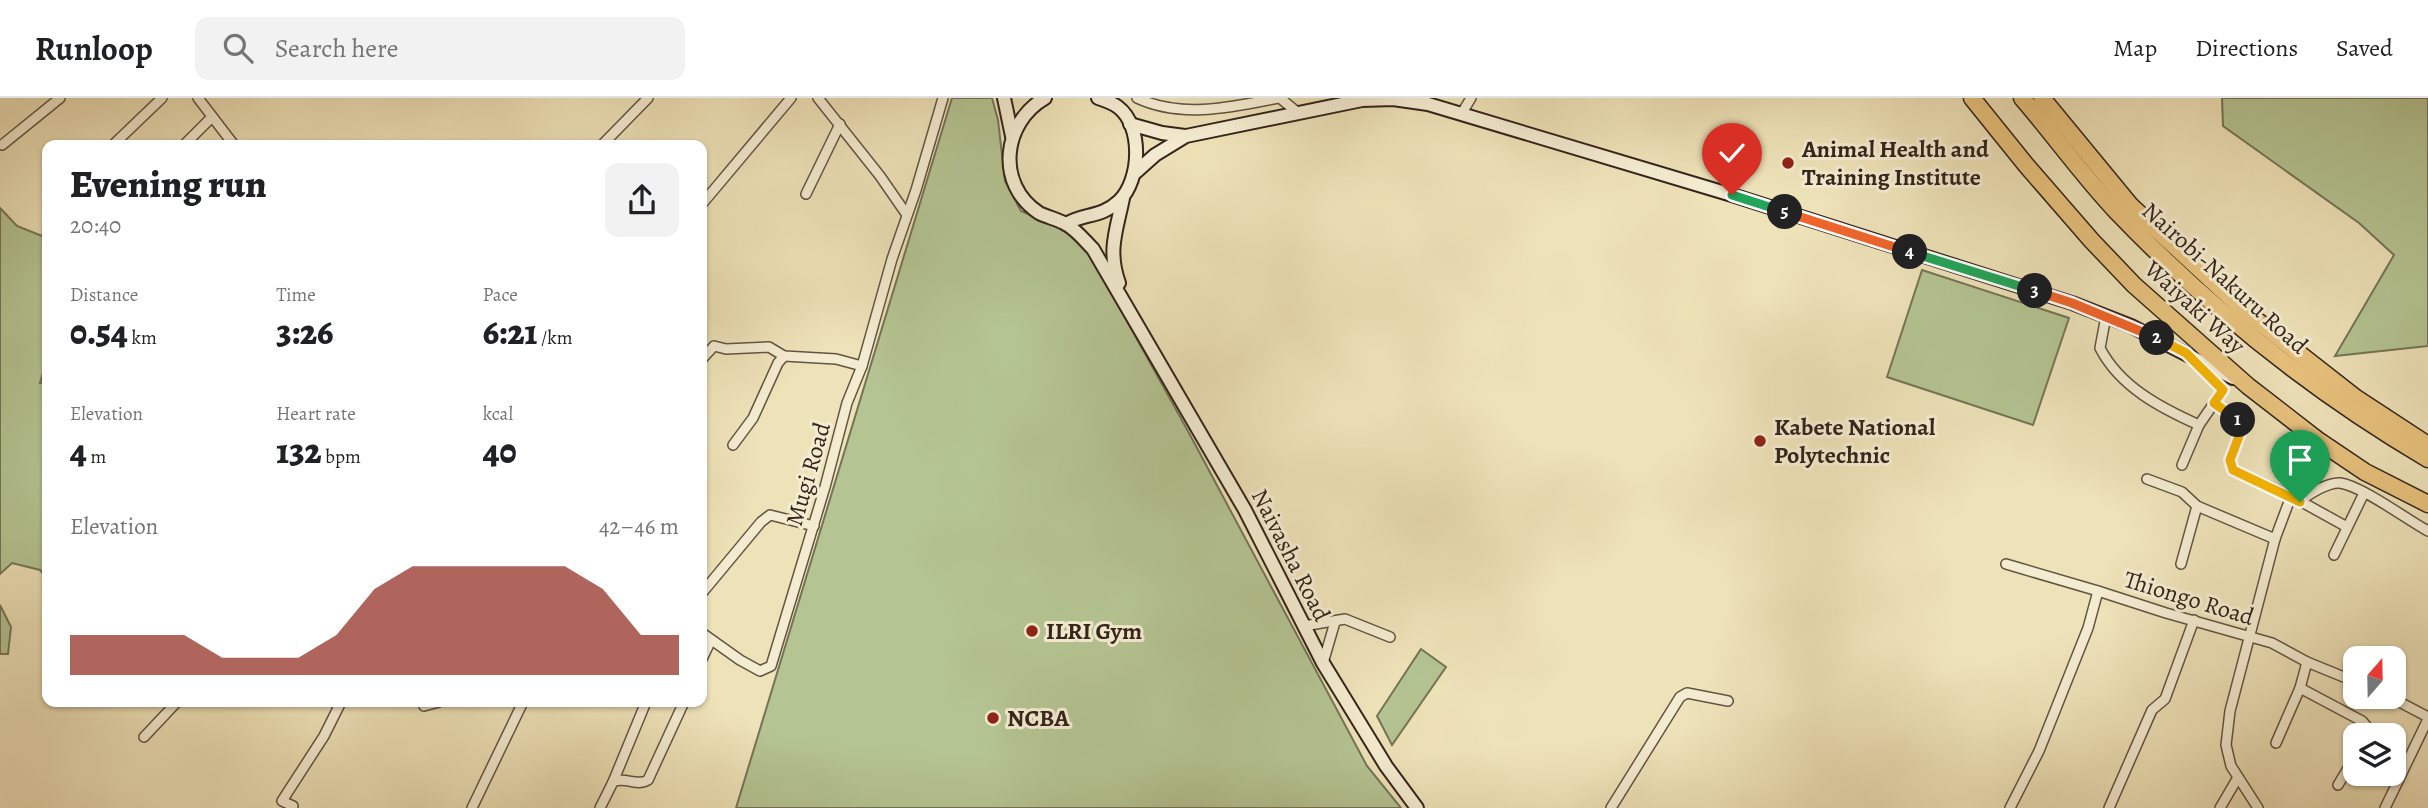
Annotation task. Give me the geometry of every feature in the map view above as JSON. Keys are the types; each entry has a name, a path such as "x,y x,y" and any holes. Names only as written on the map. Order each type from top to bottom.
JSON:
{"highway":[{"name":"Waiyaki Way","path":"1972,98 2091,241 2134,285 2248,386 2319,441 2365,472 2428,504"},
{"name":"Nairobi-Nakuru Road","path":"2022,98 2116,210 2215,305 2294,371 2371,425 2428,459"},
{"path":"2042,98 2131,206 2246,312 2356,398 2428,445"}],"street":[{"path":"2,145 60,98"},
{"path":"118,140 162,98"},
{"path":"607,140 648,98"},
{"path":"707,198 791,98"},
{"path":"818,98 907,215"},
{"name":"Mugi Road","path":"707,637 760,671 771,666 848,403 862,366 892,259 943,98"},
{"name":"Naivasha Road","path":"1004,98 1012,136 1009,148 1010,170 1016,186 1039,213 1066,224 1093,249 1245,510 1323,663 1386,766 1417,808"},
{"path":"1012,136 1023,115 1045,98"},
{"path":"1098,98 1116,102 1130,124 1137,150 1136,172"},
{"path":"1137,98 1197,111 1279,98 1297,112"},
{"path":"1462,113 1471,98"},
{"path":"201,99 230,140"},
{"path":"1136,172 1155,155 1186,136 1362,100 1393,99 1428,104 1732,195 2072,303 2155,337 2248,386"},
{"path":"189,140 212,117"},
{"path":"806,194 840,124"},
{"path":"1130,124 1186,136"},
{"name":"Naivasha Road","path":"1133,317 1113,264 1112,248 1123,198 1136,172"},
{"path":"1066,224 1103,213 1123,198"},
{"path":"2106,316 2100,348 2113,368 2151,401 2199,425"},
{"path":"707,353 717,346 726,349 769,347 784,356 836,359 862,366"},
{"path":"2182,465 2199,425 2223,390 2186,353"},
{"path":"733,445 753,418 778,363 784,356"},
{"path":"2214,403 2244,423 2230,460 2233,470 2291,496 2347,527"},
{"path":"2258,808 2231,766 2226,745 2230,711 2275,539 2304,466 2319,441"},
{"path":"2147,478 2182,492 2197,506 2275,539"},
{"path":"2300,502 2336,482 2364,493 2428,531"},
{"path":"2334,555 2364,493"},
{"path":"2181,564 2197,506"},
{"path":"707,587 761,522 770,515 814,526"},
{"name":"Thiongo Road","path":"2006,564 2272,643 2306,662 2343,677"},
{"path":"2010,808 2039,751 2088,628 2098,591"},
{"path":"1304,626 1345,619 1390,637"},
{"path":"2109,808 2152,710 2165,699 2194,620"},
{"path":"1323,663 1335,622"},
{"path":"707,648 711,640"},
{"path":"2276,743 2300,688 2306,662"},
{"path":"2300,688 2364,723"},
{"path":"1611,808 1680,697 1687,693 1728,701"},
{"path":"2385,808 2428,718 2406,706"},
{"path":"144,737 172,707"},
{"path":"293,806 282,801 324,736 337,707"},
{"path":"472,808 521,707"},
{"path":"600,808 644,707"},
{"path":"613,782 624,779 641,783 648,780 682,707"},
{"path":"2338,785 2343,777"},
{"path":"2220,808 2237,779"}],"green space":[{"path":"952,98 992,98 998,120 1005,181 1021,211 1072,235 1091,256 1367,766 1401,808 736,808"},
{"path":"2222,98 2428,98 2428,346 2335,356 2394,255 2359,223 2223,126"},
{"path":"0,208 17,226 42,236 42,573 12,563 0,574"},
{"path":"1922,270 2069,318 2033,425 1887,377"},
{"path":"0,605 11,627 8,654 0,654"},
{"path":"1421,649 1446,667 1392,745 1377,716"}],"place":[{"name":"Animal Health and Training Institute","path":"1788,163"},
{"name":"Kabete National Polytechnic","path":"1760,441"},
{"name":"ILRI Gym","path":"1032,631"},
{"name":"NCBA","path":"993,718"}],"route":[{"path":"1732,195 2072,303 2131,326 2186,353 2223,390 2214,403 2244,423 2230,460 2233,470 2300,502"}]}
